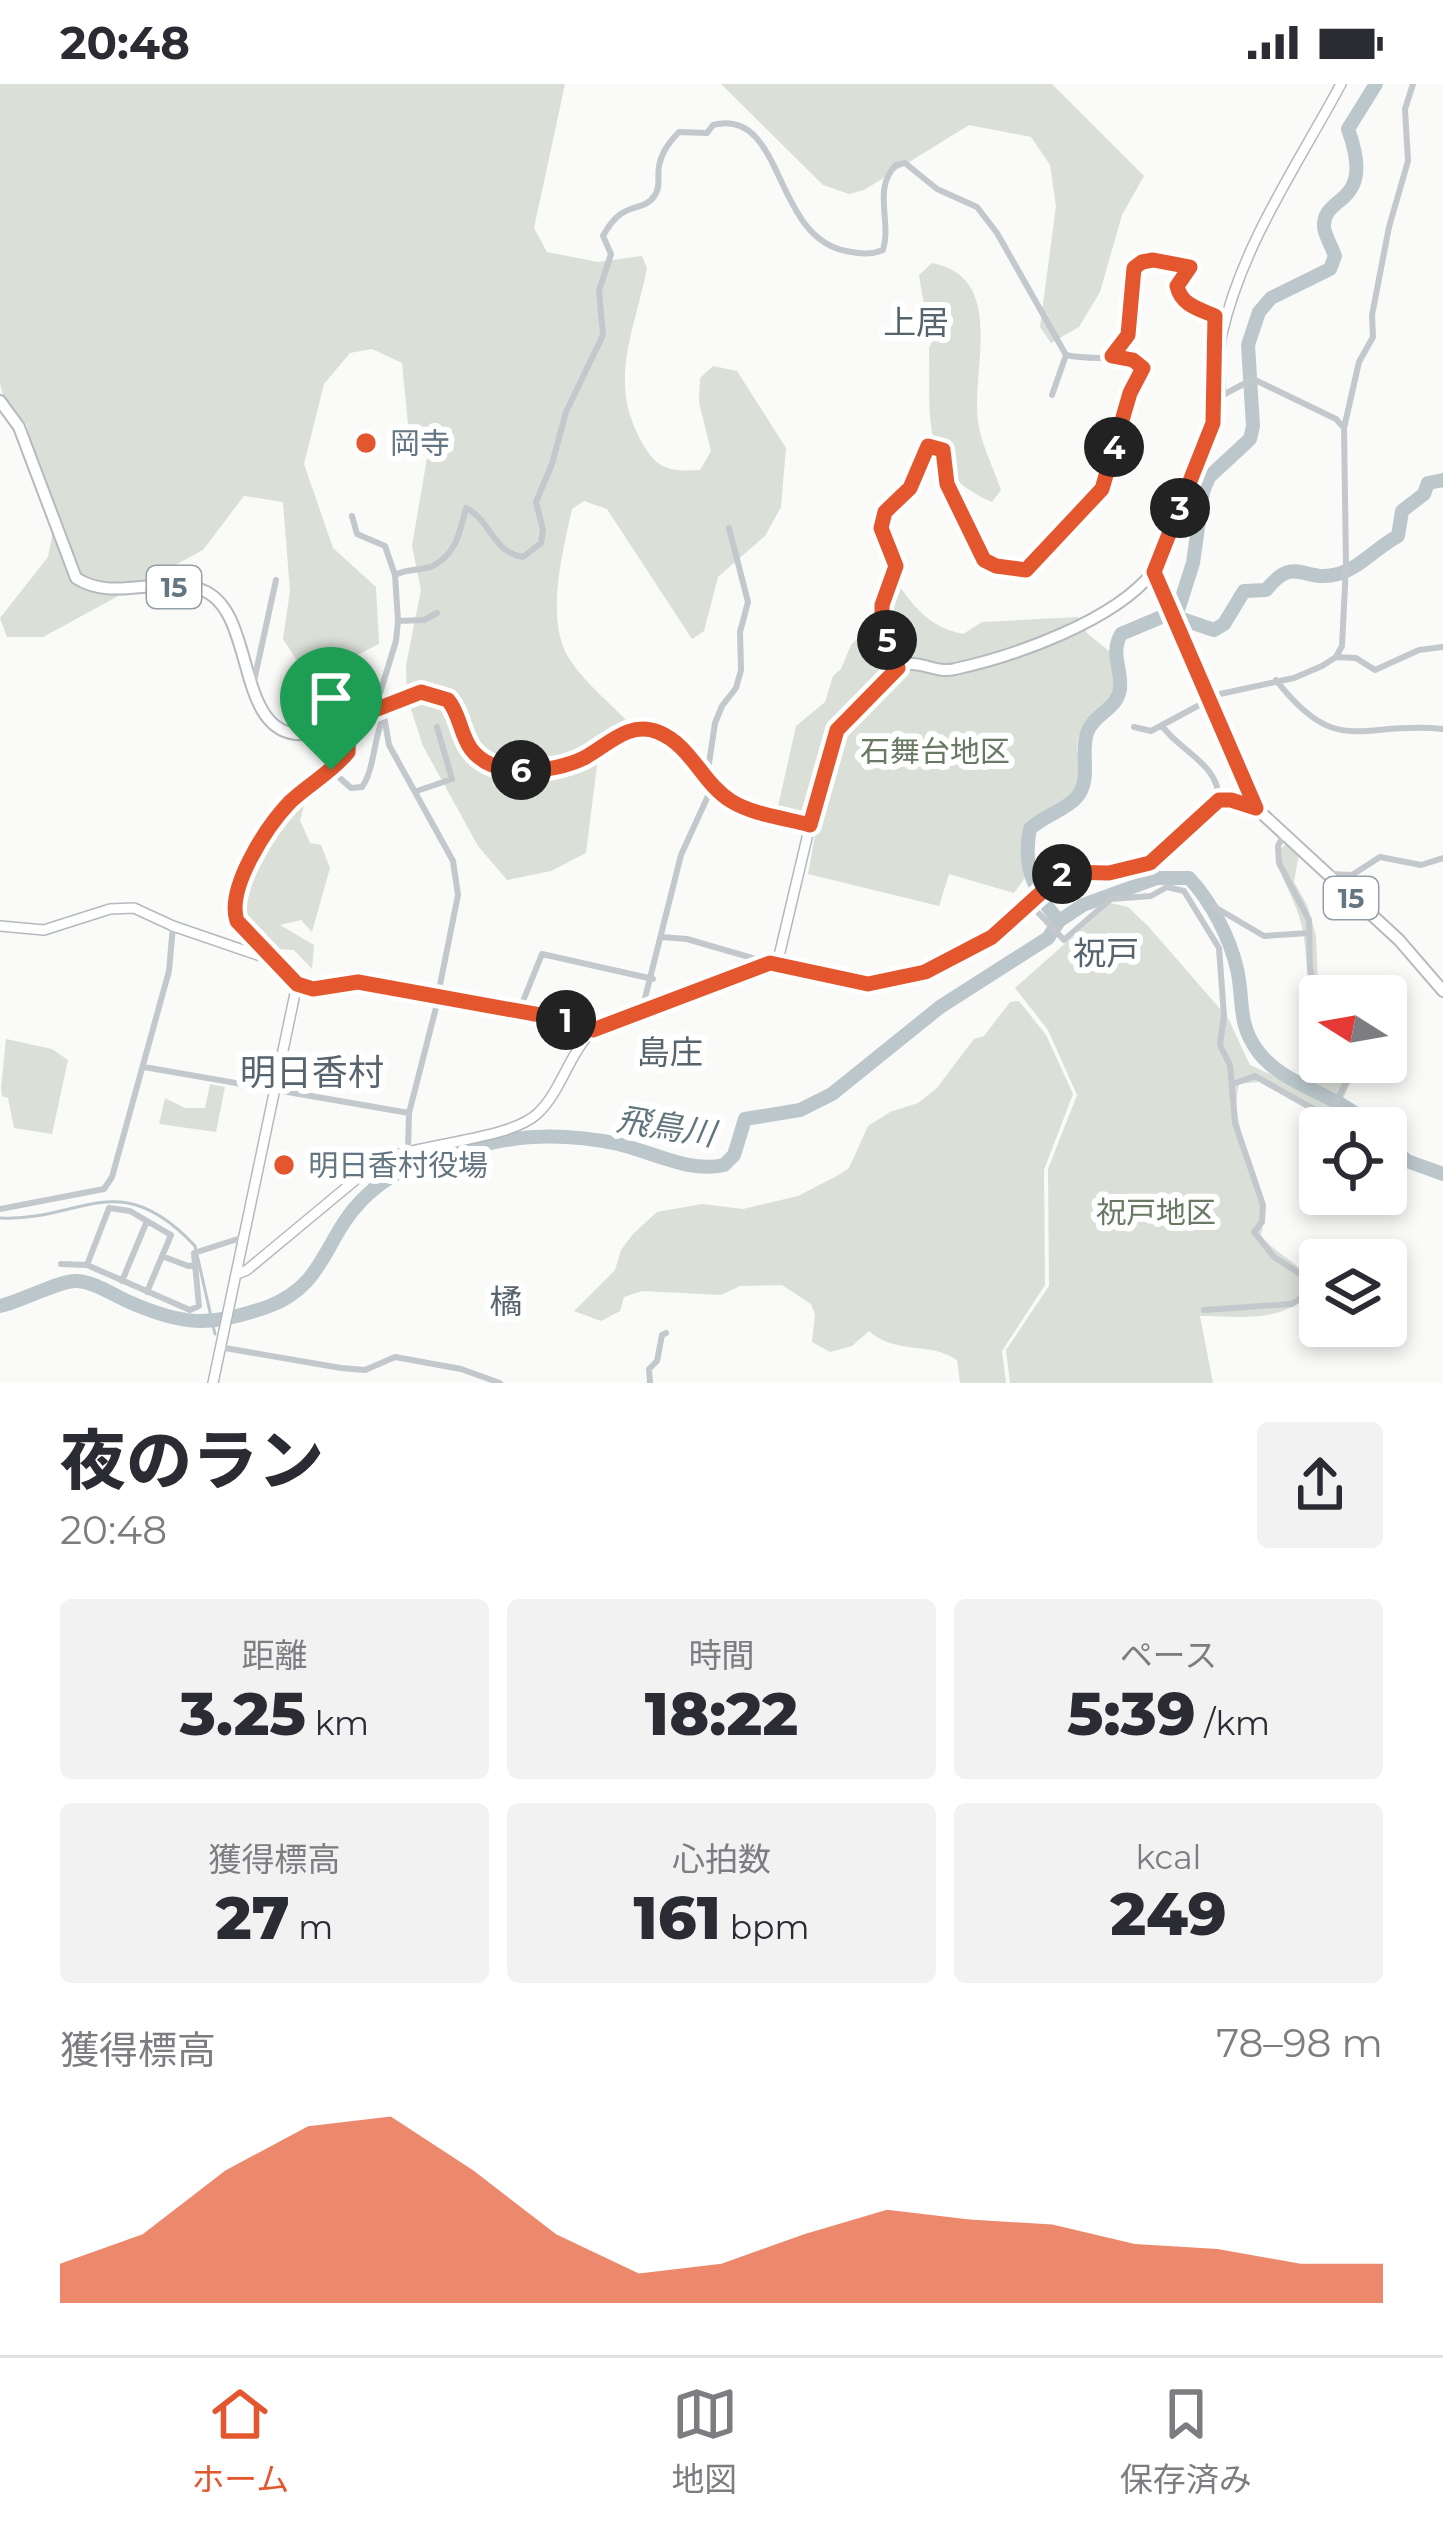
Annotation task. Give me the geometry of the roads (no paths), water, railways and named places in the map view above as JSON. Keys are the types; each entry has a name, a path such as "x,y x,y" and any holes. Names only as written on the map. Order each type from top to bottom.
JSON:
{"main road":[{"path":"237,1274 377,1162 534,1118 574,1050 593,1030 779,956 837,730 898,668 914,662 953,670 1045,642 1134,591 1154,572 1213,423 1220,397 1222,334 1241,278 1258,236 1341,84"},
{"name":"15","path":"0,400 19,427 76,578 103,590 200,588 212,596 235,624 251,690 280,729 312,734 381,713 421,692 448,700 472,751 502,768 554,767 582,759 617,736 647,729 676,742 710,781 745,807 810,825"},
{"name":"15","path":"1154,572 1256,808 1399,940 1443,991"},
{"path":"0,926 44,930 110,909 134,908 278,962 297,984 213,1383"},
{"path":"438,995 579,1022 593,1030"}],"street":[{"path":"1336,657 1342,646 1344,610 1344,428 1359,362 1373,337 1372,315 1389,226 1408,161 1405,109 1413,84"},
{"path":"395,575 408,568 431,567 455,547 466,508 480,516 491,538 511,555 523,557 541,543 536,502 566,412 603,335 599,291 610,254 603,236 624,208 652,200 663,154 679,131 707,133 713,125 736,122 753,131 813,235 837,250 857,254 883,250 885,178 896,165 905,163 937,190 976,207 998,233 1066,355 1052,395"},
{"path":"1112,356 1128,335 1134,268 1153,260 1190,267 1177,286 1178,293 1185,302 1215,316 1218,323 1213,345 1213,423"},
{"path":"898,668 882,622 882,605 896,566 881,528 885,512 910,488 928,446 943,450 947,484 984,560 996,566 1026,570 1102,489 1130,393 1143,368 1133,360 1112,356 1096,360 1066,355"},
{"path":"1220,397 1253,379 1336,418 1344,428"},
{"path":"352,516 357,535 385,546 395,575 396,641 380,693 389,745 453,861 458,895 409,1113 408,1150"},
{"path":"641,1014 688,835 710,781 715,724 741,670 740,632 748,602 728,528"},
{"path":"251,690 277,580"},
{"path":"398,621 424,620 436,614"},
{"path":"1134,727 1151,731 1234,689 1294,678 1336,657 1356,658 1375,670 1419,650 1443,647"},
{"path":"1276,680 1299,709 1332,729 1353,734 1422,727 1443,730"},
{"path":"331,770 351,788 362,788 381,713"},
{"path":"278,962 237,921 237,895 250,860 281,813 348,752 349,720"},
{"path":"1162,726 1174,742 1213,773 1219,800"},
{"path":"417,790 452,779 437,727"},
{"path":"662,937 687,939 868,984 925,972 992,937 1064,872 1109,873 1150,863 1219,800 1256,808"},
{"path":"1282,836 1279,863 1304,908 1312,975"},
{"path":"1323,872 1352,874 1380,857 1421,865 1443,858"},
{"path":"1029,903 1064,940 1111,899 1151,896 1167,887 1191,896 1219,948 1224,1016 1220,1045 1230,1065 1235,1123 1263,1205 1262,1222 1254,1232 1274,1257 1305,1277 1305,1290 1292,1304 1204,1310"},
{"path":"1213,906 1264,936 1309,933"},
{"path":"0,1209 104,1189 112,1177 169,971 173,926"},
{"path":"519,1011 542,954 653,979"},
{"path":"297,984 328,990 358,982 438,995"},
{"path":"144,1067 409,1113"},
{"path":"1233,1084 1255,1076 1321,1113 1332,1111 1346,1083"},
{"path":"87,1265 109,1208 130,1211 172,1235 147,1292"},
{"path":"122,1281 148,1221"},
{"path":"61,1264 87,1265 180,1307 199,1306 197,1251 244,1237"},
{"path":"163,1256 196,1265"},
{"path":"650,1383 649,1369 657,1361 665,1333"},
{"path":"218,1347 316,1367 365,1370 394,1357 461,1369 500,1383"}],"waterway":[{"path":"1059,921 1032,879 1030,829 1072,802 1081,790 1087,733 1115,702 1120,689 1116,648 1121,634 1178,610 1193,563 1209,477 1250,439 1248,345 1259,312 1271,298 1330,269 1335,256 1325,230 1326,216 1353,186 1355,154 1348,129 1376,84"},
{"path":"1170,615 1214,630 1224,624 1244,591 1266,590 1293,571 1326,576 1346,571 1398,536 1402,511 1424,494 1428,483 1443,480"},
{"name":"飛鳥川","path":"0,1306 77,1281 181,1319 229,1318 267,1307 301,1287 361,1201 391,1177 426,1160 501,1141 589,1139 684,1164 724,1165 734,1155 745,1119 800,1110 832,1094 940,1007 1048,938 1059,921 1083,905 1157,878 1189,878 1212,909 1234,957 1244,1020 1257,1050 1282,1074 1345,1107"},
{"name":"飛鳥川","path":"1407,1161 1443,1174"},
{"path":"0,1218 99,1203 144,1208 168,1221 195,1246 215,1334"}],"place":[{"name":"岡寺","path":"366,443"},
{"name":"明日香村役場","path":"284,1165"}],"district":[{"name":"上居","path":"916,322"},
{"name":"祝戸","path":"1106,953"},
{"name":"島庄","path":"670,1052"},
{"name":"明日香村","path":"312,1072"},
{"name":"橘","path":"506,1301"}],"park label":[{"name":"石舞台地区","path":"935,751"},
{"name":"祝戸地区","path":"1156,1212"}]}
